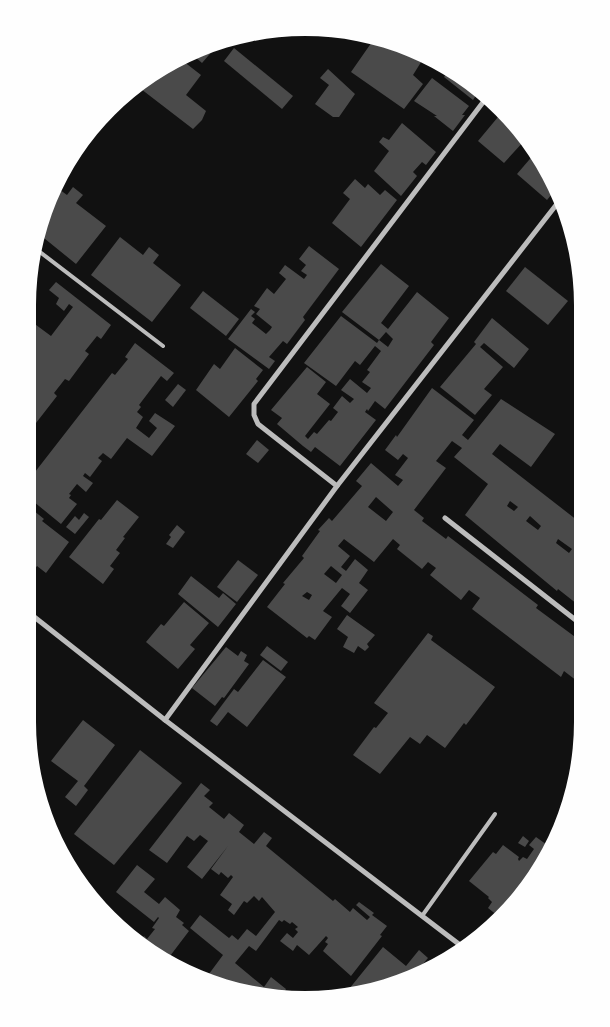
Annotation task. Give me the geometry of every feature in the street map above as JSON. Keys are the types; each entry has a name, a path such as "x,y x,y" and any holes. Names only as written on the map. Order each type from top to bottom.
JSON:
{"street":[{"path":"337,486 258,424 254,415 254,404 482,103"},
{"path":"165,720 337,486 555,207"},
{"path":"445,518 574,619"},
{"path":"36,618 165,720 457,943"}],"lane":[{"path":"41,253 164,346"},
{"path":"422,916 495,814"}],"building":[{"path":"371,44 421,63 413,75 423,84 404,109 351,72"},
{"path":"234,48 293,96 282,109 224,61"},
{"path":"209,54 202,63 197,59"},
{"path":"187,64 201,75 186,95 206,111 202,120 193,129 143,91"},
{"path":"328,69 355,94 339,117 333,117 315,104 329,85 320,78"},
{"path":"444,77 469,92 475,97 473,100"},
{"path":"432,78 469,106 453,131 434,116 437,116 414,101"},
{"path":"497,118 521,145 504,163 478,141"},
{"path":"402,123 436,152 426,165 422,162 413,172 417,176 401,196 374,171 389,151 379,142 383,137 389,140"},
{"path":"530,159 550,196 547,200 517,174"},
{"path":"355,179 365,188 368,184 380,195 385,190 397,200 361,247 332,223 350,199 343,193"},
{"path":"73,187 83,195 76,203 106,226 76,264 44,238 62,191 67,195"},
{"path":"120,237 143,255 149,247 159,255 153,263 181,285 152,322 91,275"},
{"path":"309,246 339,269 303,317 305,320 287,344 283,341 269,357 275,361 269,369 228,339 251,309 255,312 251,316 255,319 252,323 266,334 270,330 272,327 256,314 260,309 254,306 267,288 274,294 286,279 279,273 285,265 304,279 307,275 301,271 306,265 299,259"},
{"path":"381,264 409,286 381,323 388,329 417,292 449,318 431,342 434,345 385,409 375,401 368,411 367,409 365,412 376,420 340,466 315,447 311,452 277,424 282,418 271,410 307,367 326,382 317,394 330,404 305,436 308,439 314,432 317,434 329,420 331,421 338,412 333,408 342,396 350,403 354,399 341,390 350,379 367,393 371,388 362,382 370,372 367,370 381,351 375,346 360,365 355,361 336,386 304,363 341,316 377,343 379,340 342,312","holes":["386,332 393,339 388,347 379,340"]},
{"path":"525,267 568,301 548,325 506,291"},
{"path":"56,282 111,325 101,339 97,336 85,351 89,354 69,381 65,379 54,393 57,396 36,423 36,325 51,336 73,307 69,304 64,311 56,304 59,298 49,290"},
{"path":"203,291 239,319 226,336 190,308"},
{"path":"492,318 529,349 514,368 484,343 480,347 503,367 484,389 492,395 475,415 440,387 476,344 474,342"},
{"path":"135,343 174,373 167,381 161,376 139,405 141,407 137,412 143,417 136,428 149,438 157,428 149,421 155,413 175,426 152,456 127,438 111,459 103,453 98,458 102,461 90,477 85,473 83,476 93,483 86,492 77,484 69,494 71,495 69,498 77,504 61,524 36,504 36,471 112,373 115,375 128,359 125,357"},
{"path":"235,348 263,370 256,379 258,381 229,417 196,390 214,364 220,369"},
{"path":"178,384 186,390 173,407 165,400"},
{"path":"432,388 474,420 462,435 468,440 501,399 555,434 531,467 500,444 492,454 574,518 574,602 558,589 557,591 465,515 488,484 454,457 462,448 452,441 436,461 446,468 414,510 424,518 422,521 446,539 448,536 538,605 536,608 574,636 574,679 564,671 561,677 472,609 480,598 469,590 461,600 430,575 436,568 428,562 422,569 397,549 400,545 393,539 374,562 344,539 338,546 350,556 341,567 346,571 355,559 368,570 359,583 368,590 350,613 341,606 350,594 342,588 323,611 332,617 315,640 309,636 307,638 267,607 285,584 283,583 304,558 302,556 320,531 318,530 329,518 332,521 362,486 356,481 371,463 398,486 403,480 395,475 408,458 403,454 398,460 385,450 396,435 397,437","holes":["376,497 393,512 386,521 368,507","510,501 518,507 514,511 507,506","530,516 541,526 538,530 526,521","558,539 572,549 569,553 556,543","331,566 342,575 336,583 324,574","307,592 312,595 309,600 302,596"]},
{"path":"257,440 269,450 258,463 246,454"},
{"path":"117,500 139,517 123,537 125,538 116,550 120,553 110,566 114,569 103,584 69,557 99,519 101,520"},
{"path":"36,512 44,519 42,521 69,542 46,573 37,566 36,567"},
{"path":"84,513 89,517 75,534 66,527 75,516 79,520"},
{"path":"177,525 185,532 173,548 166,544 171,537 169,535"},
{"path":"238,560 258,575 237,602 217,587"},
{"path":"191,576 219,598 223,593 236,604 218,627 178,594"},
{"path":"184,602 209,623 190,645 195,649 178,669 146,642 161,624 164,626"},
{"path":"347,615 375,635 367,644 369,647 365,651 358,646 354,653 343,647 348,637 337,629"},
{"path":"428,633 433,636 431,640 495,687 466,725 464,723 445,748 427,735 420,744 410,737 380,774 353,755 374,727 376,728 388,713 374,703"},
{"path":"267,646 288,662 281,671 260,655"},
{"path":"226,647 238,656 241,651 247,655 244,661 249,664 224,698 222,697 215,706 192,688"},
{"path":"263,660 286,677 247,727 228,712 217,726 210,721 234,689 238,692"},
{"path":"83,720 115,745 84,786 88,790 76,806 65,797 78,781 51,761"},
{"path":"140,750 182,783 114,865 74,834"},
{"path":"201,783 210,790 204,796 213,803 209,807 224,819 229,813 244,825 239,832 254,844 264,832 272,838 266,846 333,901 335,899 350,912 353,908 367,920 370,917 356,905 359,902 387,926 380,935 382,936 351,976 323,951 328,944 325,942 328,938 326,936 309,955 297,945 293,951 280,941 287,933 293,938 298,932 295,929 298,927 292,922 290,924 284,920 282,922 279,920 256,951 249,946 235,963 264,987 271,977 286,990 253,986 235,982 210,973 223,955 190,928 200,915 229,938 232,935 238,940 247,929 256,936 275,912 262,897 259,901 254,896 247,903 244,901 234,915 228,910 232,904 220,895 233,877 231,875 228,878 221,872 219,875 211,869 228,846 202,879 187,867 208,841 200,835 194,841 187,836 167,863 149,850"},
{"path":"523,836 529,841 525,847 518,843"},
{"path":"536,837 545,843 518,886 494,913 488,908 492,902 489,897 469,881 493,852 496,854 503,845 519,857 519,861 523,857 527,859 534,849 529,845"},
{"path":"137,865 155,879 144,892 159,904 165,897 180,910 176,917 184,923 182,925 189,931 171,955 147,939 155,929 152,928 159,918 154,922 116,892"},
{"path":"383,947 406,966 419,950 428,958 424,963 408,970 375,982 351,987"}]}
